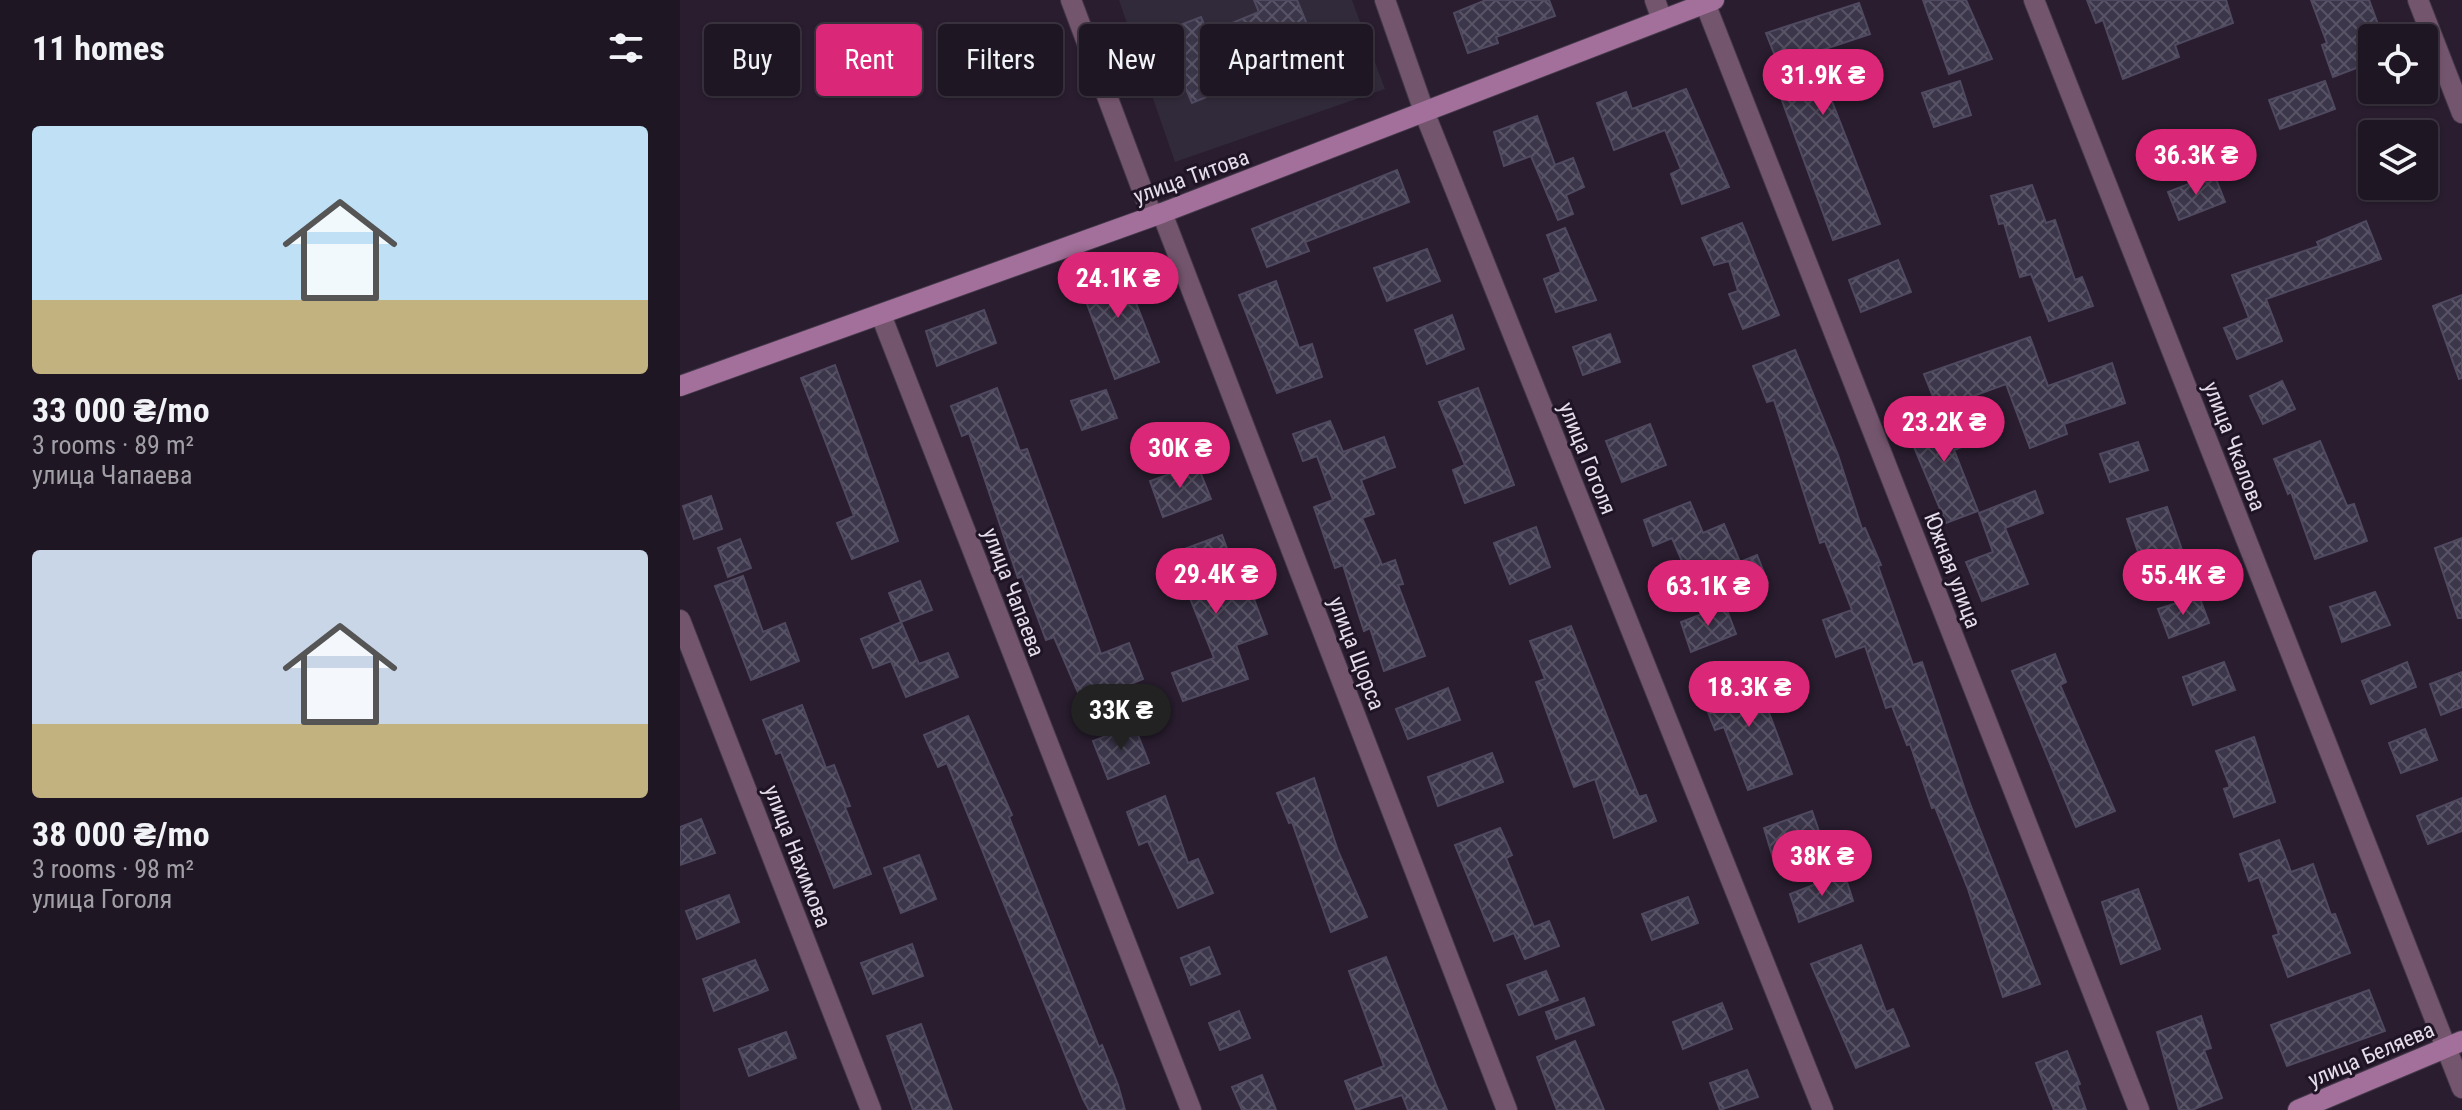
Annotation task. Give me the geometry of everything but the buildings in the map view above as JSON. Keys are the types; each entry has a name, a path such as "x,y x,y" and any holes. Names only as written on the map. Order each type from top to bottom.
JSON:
{"main road":[{"name":"улица Титова","path":"680,386 1157,214 1425,114 1710,2"},
{"name":"улица Беляева","path":"2298,1110 2454,1045"}],"street":[{"name":"улица Щорса","path":"1071,0 1507,1110"},
{"name":"улица Гоголя","path":"1385,0 1425,114 1823,1110"},
{"path":"1655,0 1662,20"},
{"name":"улица Чкалова","path":"2034,0 2454,1045 2462,1088"},
{"path":"2418,0 2462,113"},
{"name":"Южная улица","path":"1710,2 2139,1110"},
{"name":"улица Чапаева","path":"881,315 1191,1110"},
{"name":"улица Нахимова","path":"680,620 871,1110"}],"shaded area":[{"path":"1119,0 1352,0 1361,24 1200,24 1200,96 1365,96 1175,162 1152,96 1184,96 1184,24 1127,24"},
{"path":"1373,57 1385,89 1373,93"}]}
